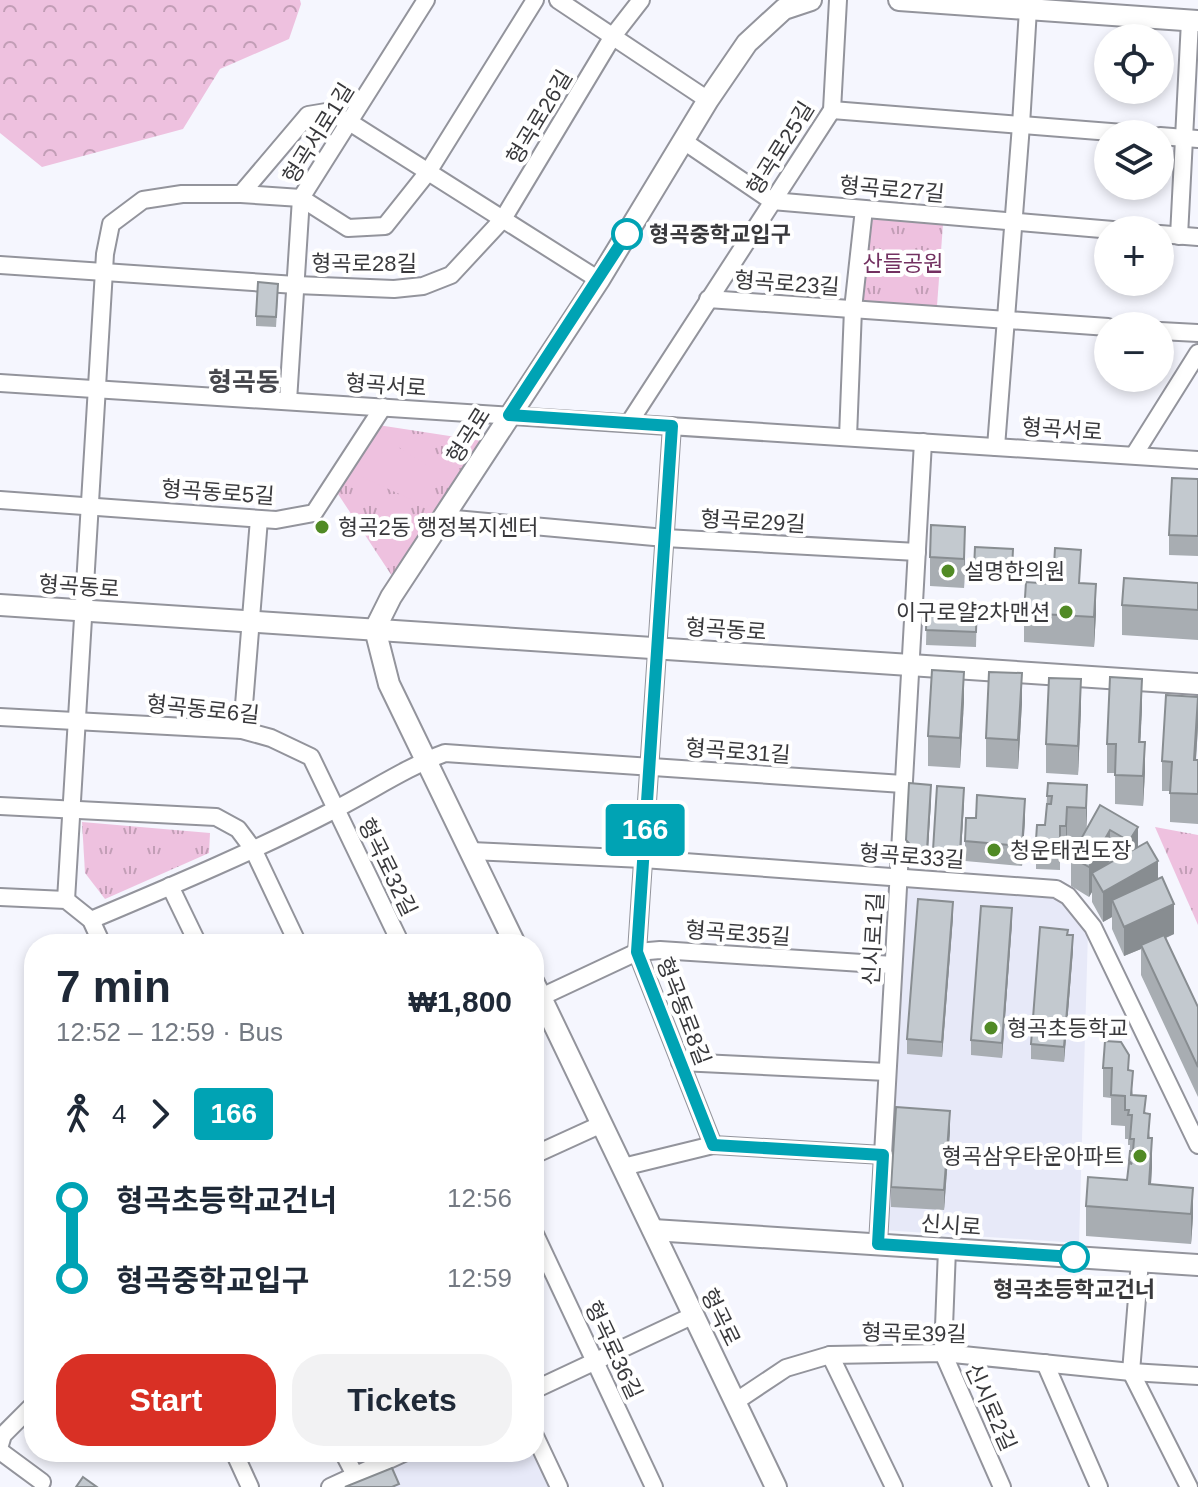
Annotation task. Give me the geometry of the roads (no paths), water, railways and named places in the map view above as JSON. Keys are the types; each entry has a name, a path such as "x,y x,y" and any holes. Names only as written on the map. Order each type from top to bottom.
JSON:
{"street":[{"name":"형곡서로1길","path":"288,401 301,198 426,0"},
{"path":"428,172 535,0"},
{"path":"558,0 708,100"},
{"name":"형곡로26길","path":"503,219 613,36 641,0"},
{"name":"형곡로","path":"375,629 391,597 599,280 708,100 747,43 784,9 811,0"},
{"name":"형곡로25길","path":"629,423 832,110 838,0"},
{"path":"899,0 1028,9 1060,6 1194,21 1191,138 1179,236"},
{"path":"996,447 1028,9"},
{"path":"832,110 1094,131"},
{"path":"241,194 308,115 326,112 351,123 599,280"},
{"name":"형곡로27길","path":"685,142 772,201 1094,228"},
{"name":"형곡로28길","path":"301,198 348,228 385,226 428,172"},
{"path":"66,900 103,272 111,224 143,200 182,194 301,198"},
{"path":"848,437 853,309 864,209"},
{"name":"형곡로28길","path":"296,285 394,289 423,286 451,275 503,219"},
{"path":"1174,235 1198,237"},
{"path":"0,265 296,285"},
{"name":"형곡로23길","path":"708,299 1094,326"},
{"path":"1174,332 1198,333"},
{"path":"1134,455 1198,353"},
{"name":"형곡서로","path":"0,383 1198,460"},
{"name":"형곡동로5길","path":"0,500 276,520 314,513 383,407"},
{"path":"657,649 672,426"},
{"path":"910,665 923,442"},
{"name":"형곡로29길","path":"444,518 665,538 917,552"},
{"path":"242,730 259,519"},
{"name":"형곡동로","path":"0,605 1198,684"},
{"path":"375,629 389,684 509,934"},
{"name":"형곡동로8길","path":"657,649 637,952 713,1145"},
{"name":"신시로1길","path":"878,1244 910,665"},
{"name":"형곡동로6길","path":"0,717 242,730 271,738 311,757 336,809"},
{"name":"형곡로31길","path":"427,760 445,753 903,784"},
{"name":"형곡로32길","path":"91,920 253,849 427,760"},
{"path":"0,806 216,817 238,829 253,849 293,934"},
{"name":"형곡로32길","path":"336,809 396,934"},
{"name":"형곡로33길","path":"471,851 643,859 1056,889 1068,896 1093,927 1198,1145"},
{"path":"170,886 193,934"},
{"path":"0,897 66,900 91,920 97,934"},
{"name":"형곡로35길","path":"544,987 637,952 660,950 893,965"},
{"name":"형곡로","path":"544,1004 776,1487"},
{"path":"680,1062 887,1072"},
{"path":"544,1150 602,1124"},
{"path":"623,1167 713,1145 883,1155"},
{"name":"신시로","path":"653,1230 1198,1265"},
{"name":"신시로2길","path":"947,1249 943,1353 1002,1487"},
{"name":"형곡로36길","path":"544,1253 654,1487"},
{"path":"1140,1261 1131,1372 1189,1487"},
{"path":"544,1385 694,1315"},
{"name":"형곡로39길","path":"735,1402 786,1368 830,1355 943,1353 1198,1376"},
{"name":"형곡로39길","path":"830,1355 894,1487"},
{"path":"1045,1363 1099,1487"},
{"path":"24,1414 3,1435 0,1448 42,1482"},
{"path":"544,1455 559,1487"},
{"path":"239,1462 250,1487"},
{"path":"348,1462 355,1475"},
{"path":"330,1487 384,1462"}],"place":[{"name":"형곡중학교입구","path":"627,234"},
{"name":"형곡2동 행정복지센터","path":"322,527"},
{"name":"설명한의원","path":"948,571"},
{"name":"이구로얄2차맨션","path":"1066,612"},
{"name":"청운태권도장","path":"994,850"},
{"name":"형곡초등학교","path":"991,1028"},
{"name":"형곡삼우타운아파트","path":"1140,1156"},
{"name":"형곡초등학교건너","path":"1074,1257"}],"district":[{"name":"형곡동","path":"244,382"}],"park label":[{"name":"산들공원","path":"903,263"}]}
